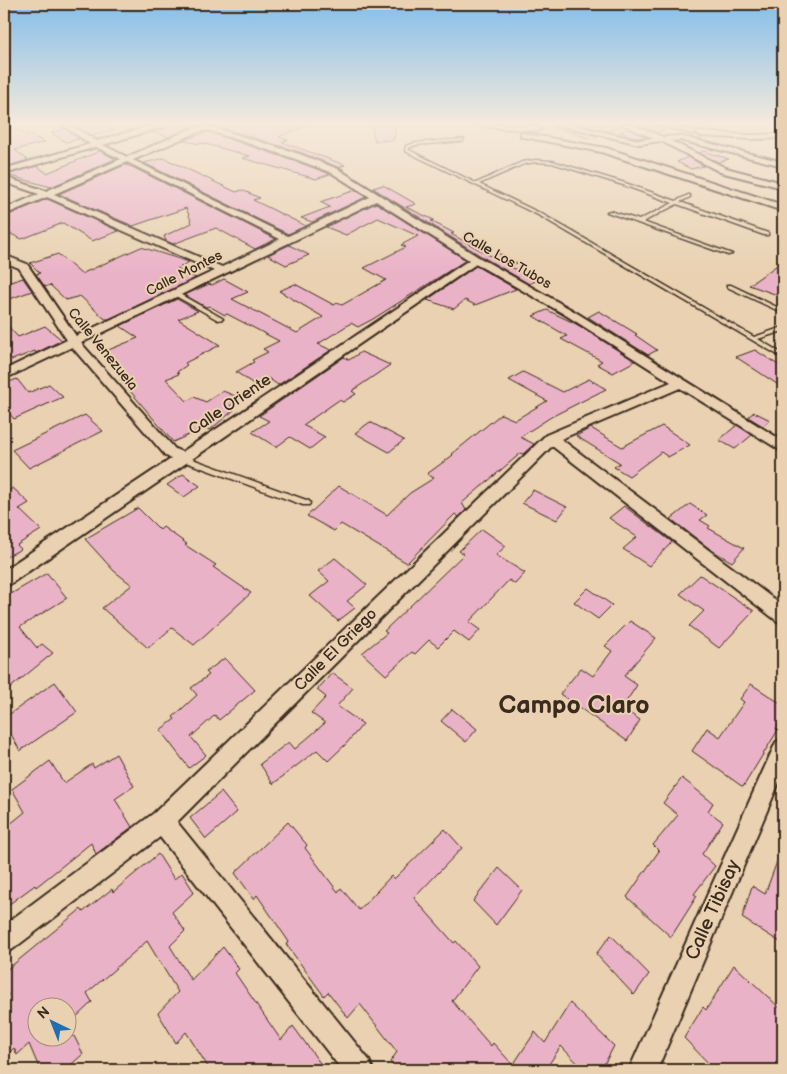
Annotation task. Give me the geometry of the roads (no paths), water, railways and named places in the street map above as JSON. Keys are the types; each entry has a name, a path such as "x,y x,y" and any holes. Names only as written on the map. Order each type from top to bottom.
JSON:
{"street":[{"path":"4,212 94,174"},
{"path":"156,174 287,239"},
{"name":"Calle Los Tubos","path":"340,174 476,260 568,312 783,447"},
{"path":"678,174 783,208"},
{"path":"738,174 783,186"},
{"path":"4,179 47,194 222,270"},
{"name":"Calle Montes","path":"4,375 377,196"},
{"name":"Calle Venezuela","path":"4,258 23,266 74,342 170,452 182,458"},
{"name":"Calle Oriente","path":"4,579 476,260"},
{"name":"Calle El Griego","path":"4,940 162,821 551,438 680,383"},
{"path":"551,438 783,616"},
{"name":"Calle Tibisay","path":"643,1070 783,749"},
{"path":"162,821 359,1070"}],"lane":[{"path":"455,174 541,215 783,356"},
{"path":"476,184 498,174"},
{"path":"592,174 766,234"},
{"path":"639,222 689,196"},
{"path":"609,212 730,254"},
{"path":"729,286 783,312"},
{"path":"176,294 220,319"},
{"path":"754,339 783,329"},
{"path":"182,458 306,503"}],"district":[{"name":"Campo Claro","path":"574,705"}]}
